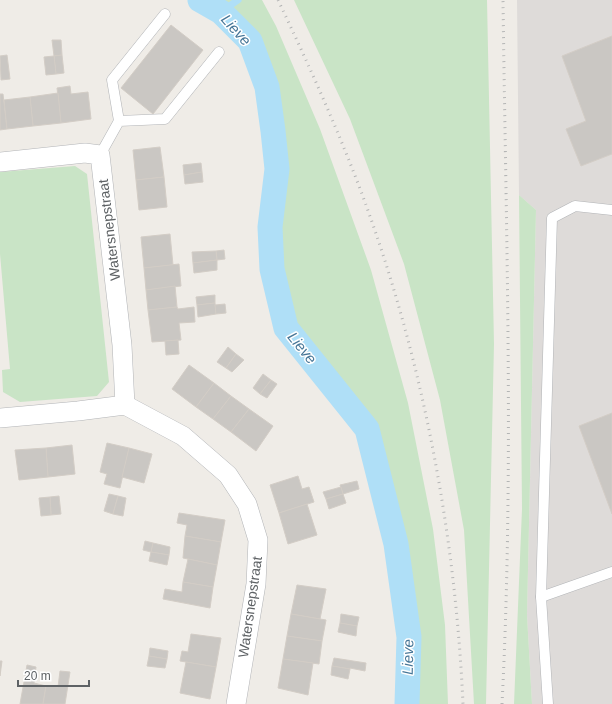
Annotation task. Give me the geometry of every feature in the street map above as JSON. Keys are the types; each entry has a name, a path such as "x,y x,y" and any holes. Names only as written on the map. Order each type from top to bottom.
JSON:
{"street":[{"path":"0,162 85,153 100,155"},
{"name":"Watersnepstraat","path":"100,155 122,345 125,405 183,436 228,475 247,504 258,540 256,584 236,704"},
{"path":"0,418 78,412 125,405"}],"lane":[{"path":"100,155 119,121 112,80 164,14"},
{"path":"119,121 165,119 219,52"},
{"path":"548,704 541,597 552,218 575,206 612,210"},
{"path":"541,597 612,572"}],"shaded area":[{"path":"517,0 612,0 612,704 532,704 527,615 536,210 519,195"}],"green space":[{"path":"200,0 262,0 276,26 320,129 371,270 408,403 433,529 445,625 448,704 407,704 409,637 397,544 367,429 286,328 272,269 270,227 277,169 267,87 250,41 221,12"},
{"path":"294,0 487,0 494,344 486,704 474,704 464,530 440,400 404,264 350,119"},
{"path":"75,166 87,174 109,382 97,396 20,402 3,392 2,370 10,369 0,254 0,172"},
{"path":"519,195 536,210 527,615 532,704 514,704 522,509"}],"building":[{"path":"171,25 203,50 153,114 121,88"},
{"path":"612,36 612,154 581,166 566,129 586,121 562,56"},
{"path":"52,40 61,40 62,55 54,56"},
{"path":"7,55 10,79 1,80 0,56"},
{"path":"62,55 64,73 56,74 54,56"},
{"path":"54,56 56,74 46,75 44,57"},
{"path":"70,86 71,94 88,92 91,119 61,123 57,88"},
{"path":"58,93 61,123 33,126 30,97"},
{"path":"0,94 3,94 7,129 0,130"},
{"path":"30,97 33,126 7,129 4,100"},
{"path":"160,147 164,177 136,180 133,150"},
{"path":"201,163 202,172 184,175 183,165"},
{"path":"202,172 203,182 185,184 184,175"},
{"path":"164,177 167,207 139,210 136,180"},
{"path":"170,234 173,265 144,268 141,237"},
{"path":"224,250 225,259 217,260 216,251"},
{"path":"216,251 217,260 193,263 192,252"},
{"path":"217,260 217,270 194,273 193,263"},
{"path":"179,264 181,286 146,290 144,268"},
{"path":"175,286 177,307 148,310 146,290"},
{"path":"215,295 215,303 197,305 196,297"},
{"path":"215,303 216,314 198,317 197,305"},
{"path":"225,304 226,313 216,314 215,305"},
{"path":"177,307 178,309 194,307 195,322 179,323 181,340 152,342 148,310"},
{"path":"178,340 179,354 166,355 165,341"},
{"path":"228,347 236,354 226,368 217,362"},
{"path":"236,354 244,360 232,372 226,368"},
{"path":"189,365 214,383 196,407 172,389"},
{"path":"263,374 271,380 260,394 253,388"},
{"path":"271,380 277,384 267,398 260,394"},
{"path":"214,383 231,396 213,419 196,407"},
{"path":"231,396 249,409 231,432 213,419"},
{"path":"249,409 273,426 256,451 231,432"},
{"path":"612,413 612,514 579,426"},
{"path":"107,443 129,448 120,488 104,484 107,474 100,472"},
{"path":"72,445 75,474 48,477 46,448"},
{"path":"46,448 48,477 19,480 15,450"},
{"path":"129,448 152,454 144,483 122,477"},
{"path":"298,476 302,489 309,487 314,502 279,513 270,485"},
{"path":"357,481 359,489 343,494 340,485"},
{"path":"341,487 343,494 326,499 323,492"},
{"path":"109,494 118,496 113,514 104,511"},
{"path":"343,494 346,503 329,509 326,499"},
{"path":"59,496 61,514 51,515 50,497"},
{"path":"118,496 126,498 123,516 113,514"},
{"path":"50,497 51,515 41,516 39,498"},
{"path":"307,504 317,535 288,544 279,513"},
{"path":"179,513 225,520 221,542 185,536 187,525 177,523"},
{"path":"185,536 221,542 217,565 183,558"},
{"path":"145,541 153,543 151,552 143,550"},
{"path":"153,543 170,547 169,555 151,552"},
{"path":"151,552 169,555 167,565 149,561"},
{"path":"188,559 217,565 213,587 183,582"},
{"path":"183,582 213,587 210,608 163,599 165,589 182,592"},
{"path":"297,585 326,589 320,619 291,614"},
{"path":"291,614 326,620 322,641 287,636"},
{"path":"341,614 359,617 357,626 340,623"},
{"path":"340,623 357,626 356,636 338,632"},
{"path":"191,634 221,638 216,667 180,661 182,651 188,652"},
{"path":"287,636 322,641 319,664 283,659"},
{"path":"150,648 168,651 167,659 149,656"},
{"path":"149,656 167,659 165,668 147,666"},
{"path":"334,658 366,663 365,671 332,666"},
{"path":"283,659 313,663 308,695 278,688"},
{"path":"0,661 2,661 0,676"},
{"path":"186,662 216,667 210,699 180,693"},
{"path":"27,665 36,667 34,683 46,686 43,704 20,704"},
{"path":"332,666 350,669 348,679 331,675"},
{"path":"60,671 70,672 65,704 43,704 46,686 58,687"}],"waterway":[{"name":"Lieve","path":"200,0 221,12 250,41 267,87 277,169 270,227 272,269 286,328 367,429 396,544 409,637 407,704"},
{"path":"221,12 238,0"}],"railway":[{"path":"278,0 300,46 359,186 381,248 417,376 443,506 459,638 463,704"},
{"path":"502,704 508,528 508,352 503,0"}]}
